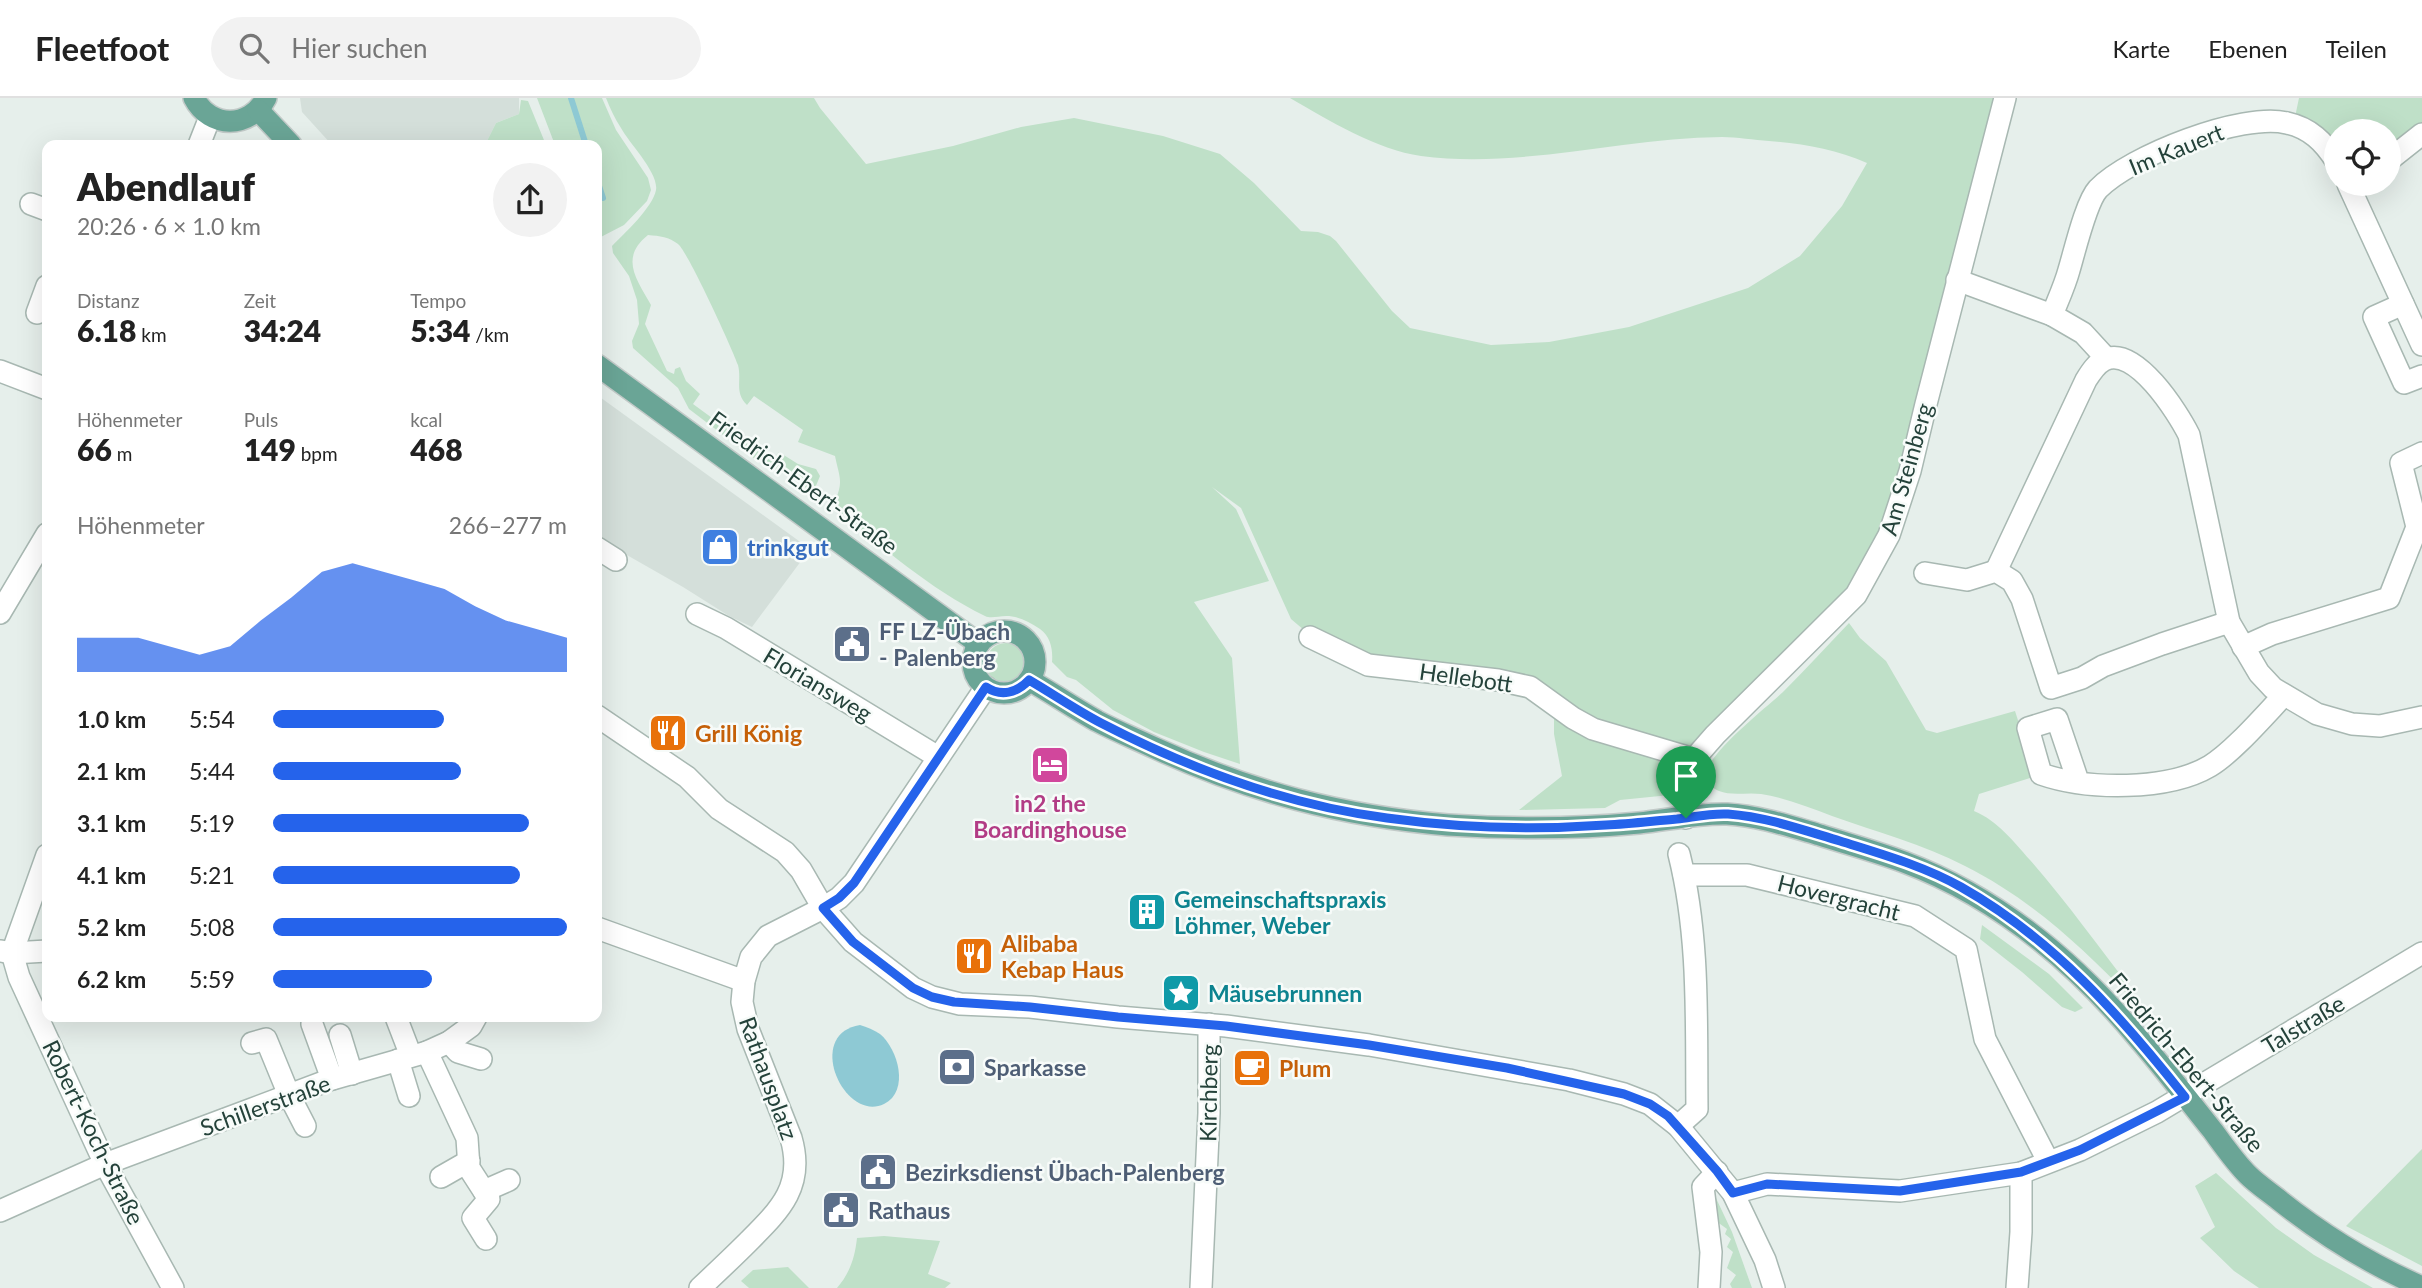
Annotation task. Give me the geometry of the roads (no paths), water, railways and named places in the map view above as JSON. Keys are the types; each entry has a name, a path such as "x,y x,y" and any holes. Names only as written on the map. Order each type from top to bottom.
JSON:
{"main road":[{"path":"194,98 211,117 233,122 250,117 262,104 287,140"},
{"name":"Friedrich-Ebert-Straße","path":"602,369 979,644"},
{"path":"999,631 1022,637 1030,646 1034,657 1034,669 1029,680 1009,693 996,692 986,687 977,678 973,667 979,644 999,631"},
{"name":"Friedrich-Ebert-Straße","path":"1029,680 1100,722 1210,773 1251,788 1324,807 1399,820 1499,826 1587,827 1730,814 1770,820 1905,862 1958,885 2009,916 2057,954 2101,996 2139,1039 2248,1176 2347,1249 2422,1287"}],"street":[{"name":"Am Steinberg","path":"1686,818 1690,773 1695,759 1715,735 1856,595 1889,535 1910,471 2005,98"},
{"path":"201,140 211,117"},
{"name":"Im Kauert","path":"2052,315 2097,190 2122,170 2191,138 2253,121 2286,122 2308,131 2324,142"},
{"path":"2401,150 2422,134"},
{"path":"2354,196 2422,345"},
{"path":"1957,280 2052,315 2083,333 2106,358 2119,359 2132,365 2157,386 2177,412 2189,435 2229,622 2259,673 2273,688 2317,714 2352,724 2380,726 2422,717"},
{"path":"37,313 42,300"},
{"path":"2403,304 2374,317 2404,383 2422,376"},
{"path":"1996,572 2086,380 2106,358"},
{"path":"0,371 42,387"},
{"path":"2243,647 2272,634 2389,598 2417,527 2401,463 2422,453"},
{"path":"0,613 42,542"},
{"path":"602,551 616,560"},
{"path":"1925,573 1967,580 1996,572 2012,581 2022,599 2051,688 2082,678 2103,666 2229,622"},
{"name":"Floriansweg","path":"697,614 726,628 938,757"},
{"name":"Hellebott","path":"1310,637 1368,664 1499,680 1530,687 1573,718 1594,729 1695,759"},
{"name":"Rathausplatz","path":"700,1288 779,1211 789,1193 796,1170 795,1150 748,1029 742,1002 744,981 751,957 768,936 823,908 839,898 854,883 986,687"},
{"path":"2078,781 2105,785 2149,785 2180,778 2210,766 2236,744 2284,695"},
{"path":"602,719 687,777 719,809 785,852 801,870 823,908 853,942 913,988 932,997 960,1004 1030,1007 1209,1024 1369,1045 1569,1080 1624,1094 1650,1104 1678,1126 1733,1193 1765,1260 1773,1288"},
{"path":"1678,1126 1697,1108 1696,969 1679,854"},
{"path":"42,867 6,952 42,951"},
{"name":"Hovergracht","path":"1684,875 1747,875 1914,916 1966,949 1985,1039 2048,1161"},
{"path":"602,930 744,981"},
{"name":"Robert-Koch-Straße","path":"6,952 105,1164 173,1288"},
{"name":"Talstraße","path":"2048,1161 2080,1150 2185,1097 2422,953"},
{"path":"398,1022 412,1056 473,1130 467,1138 469,1168 487,1195"},
{"name":"Schillerstraße","path":"0,1211 105,1164 342,1076 412,1056 455,1038 473,1022"},
{"path":"312,1024 342,1076"},
{"name":"Kirchberg","path":"1200,1288 1209,1113 1209,1024"},
{"path":"340,1035 342,1076"},
{"path":"455,1038 471,1043 482,1053"},
{"path":"252,1043 266,1039 285,1097 301,1128"},
{"path":"409,1096 412,1056"},
{"path":"441,1177 469,1161"},
{"path":"1733,1193 1767,1184 1900,1191 2021,1172 2048,1161"},
{"path":"1709,1288 1711,1252 1703,1187 1717,1171"},
{"path":"2017,1288 2021,1172"},
{"path":"486,1239 472,1219 487,1195 509,1180"}],"water":[{"path":"860,1025 880,1034 896,1059 899,1080 897,1090 884,1104 869,1106 856,1101 844,1090 836,1075 832,1059 834,1044 843,1032"}],"waterway":[{"path":"571,98 584,140"}],"place":[{"name":"trinkgut","path":"720,547"},
{"name":"FF LZ-Übach - Palenberg","path":"852,644"},
{"name":"Grill König","path":"668,733"},
{"name":"in2 the Boardinghouse","path":"1050,765"},
{"name":"Gemeinschaftspraxis Löhmer, Weber","path":"1147,912"},
{"name":"Alibaba Kebap Haus","path":"974,956"},
{"name":"Mäusebrunnen","path":"1181,993"},
{"name":"Sparkasse","path":"957,1067"},
{"name":"Plum","path":"1252,1068"},
{"name":"Bezirksdienst Übach-Palenberg","path":"878,1172"},
{"name":"Rathaus","path":"841,1210"}]}
